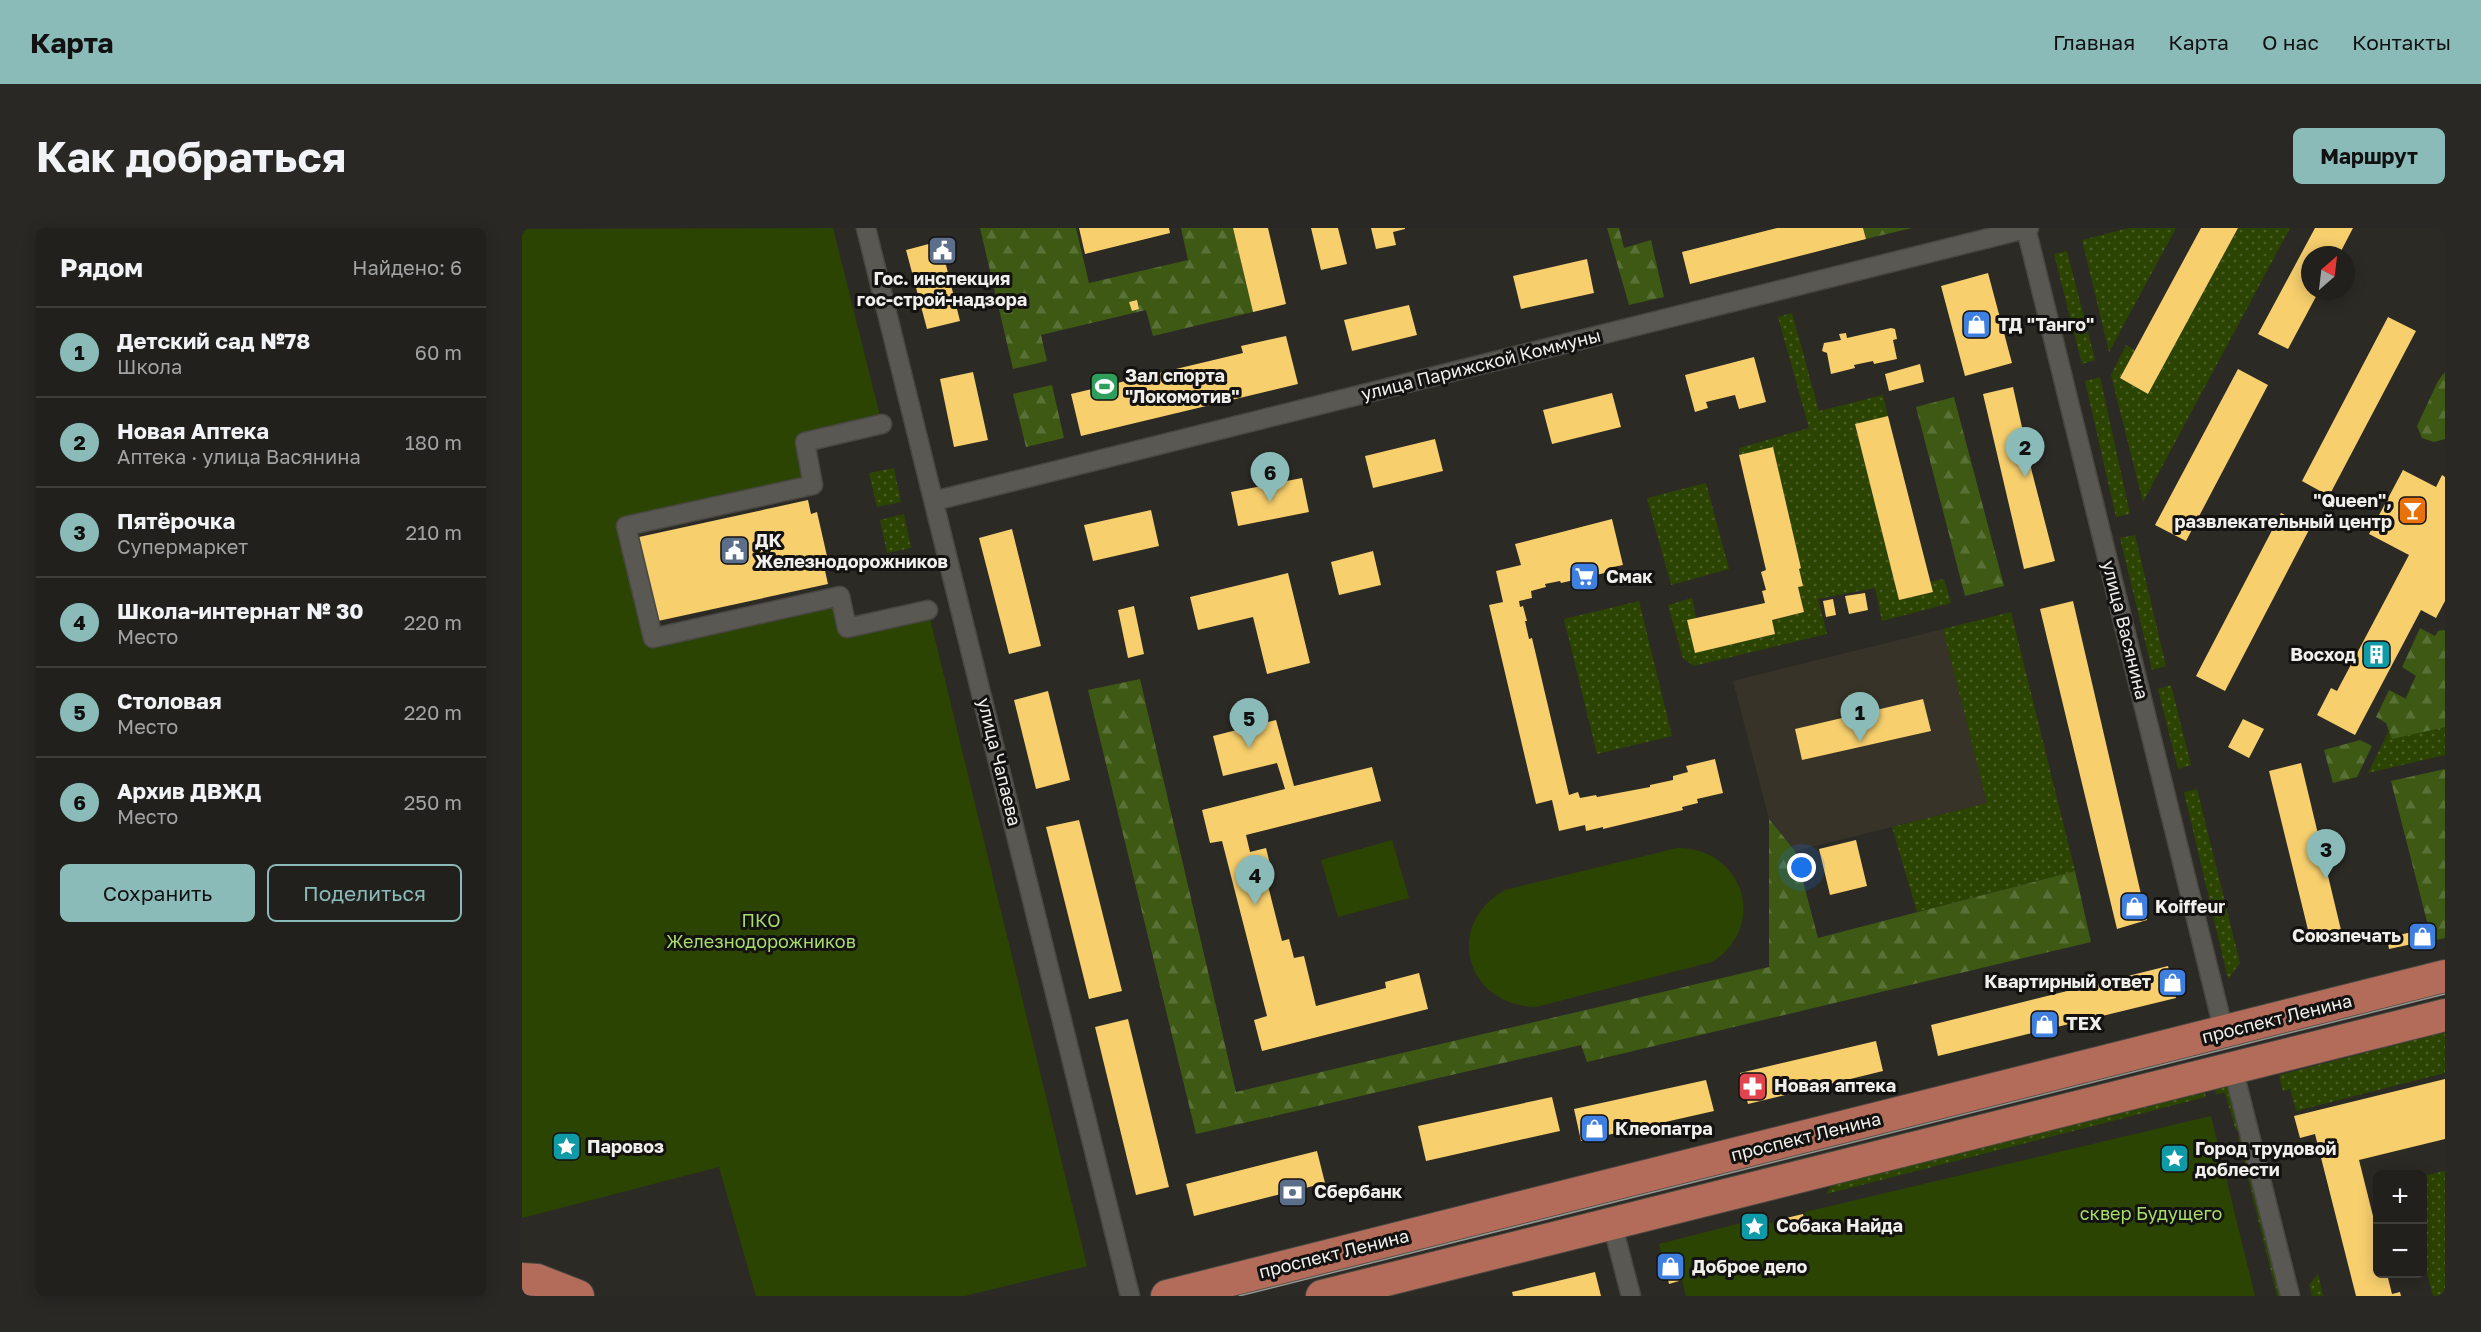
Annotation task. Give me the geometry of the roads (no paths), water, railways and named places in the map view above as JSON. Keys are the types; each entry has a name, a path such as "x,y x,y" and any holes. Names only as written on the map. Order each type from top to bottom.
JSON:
{"highway":[{"name":"проспект Ленина","path":"1167,1296 2445,976"},
{"name":"проспект Ленина","path":"1322,1296 2445,1015"},
{"path":"2224,1032 2233,1068"},
{"path":"1914,1110 1924,1145"},
{"path":"522,1279 537,1281 578,1296"}],"street":[{"name":"улица Чапаева","path":"866,228 1130,1296"},
{"name":"улица Парижской Коммуны","path":"934,501 2027,228"},
{"name":"улица Васянина","path":"2027,228 2224,1032"},
{"path":"882,424 805,442 813,485 626,526 653,638 840,596 847,628 928,610"},
{"path":"2233,1068 2290,1296"},
{"path":"1612,1223 1631,1296"}],"tram line":[{"path":"1239,1296 2445,994"}],"place":[{"name":"Гос. инспекция гос-строй-надзора","path":"942,250"},
{"name":"ТД \"Танго\"","path":"1977,325"},
{"name":"Зал спорта \"Локомотив\"","path":"1104,386"},
{"name":"Новая Аптека","path":"2025,477"},
{"name":"Архив ДВЖД","path":"1270,502"},
{"name":"\"Queen\", развлекательный центр","path":"2413,511"},
{"name":"ДК Железнодорожников","path":"734,551"},
{"name":"Смак","path":"1585,577"},
{"name":"Восход","path":"2377,655"},
{"name":"Детский сад №78","path":"1860,742"},
{"name":"Столовая","path":"1249,748"},
{"name":"Пятёрочка","path":"2326,879"},
{"name":"Школа-интернат № 30","path":"1255,905"},
{"name":"Koiffeur","path":"2134,907"},
{"name":"Союзпечать","path":"2422,936"},
{"name":"Квартирный ответ","path":"2172,982"},
{"name":"TEX","path":"2045,1024"},
{"name":"Новая аптека","path":"1753,1086"},
{"name":"Клеопатра","path":"1594,1129"},
{"name":"Паровоз","path":"566,1147"},
{"name":"Город трудовой доблести","path":"2174,1159"},
{"name":"Сбербанк","path":"1293,1192"},
{"name":"Собака Найда","path":"1755,1226"},
{"name":"Доброе дело","path":"1671,1267"}],"park label":[{"name":"ПКО Железнодорожников","path":"761,931"},
{"name":"сквер Будущего","path":"2151,1214"}]}
